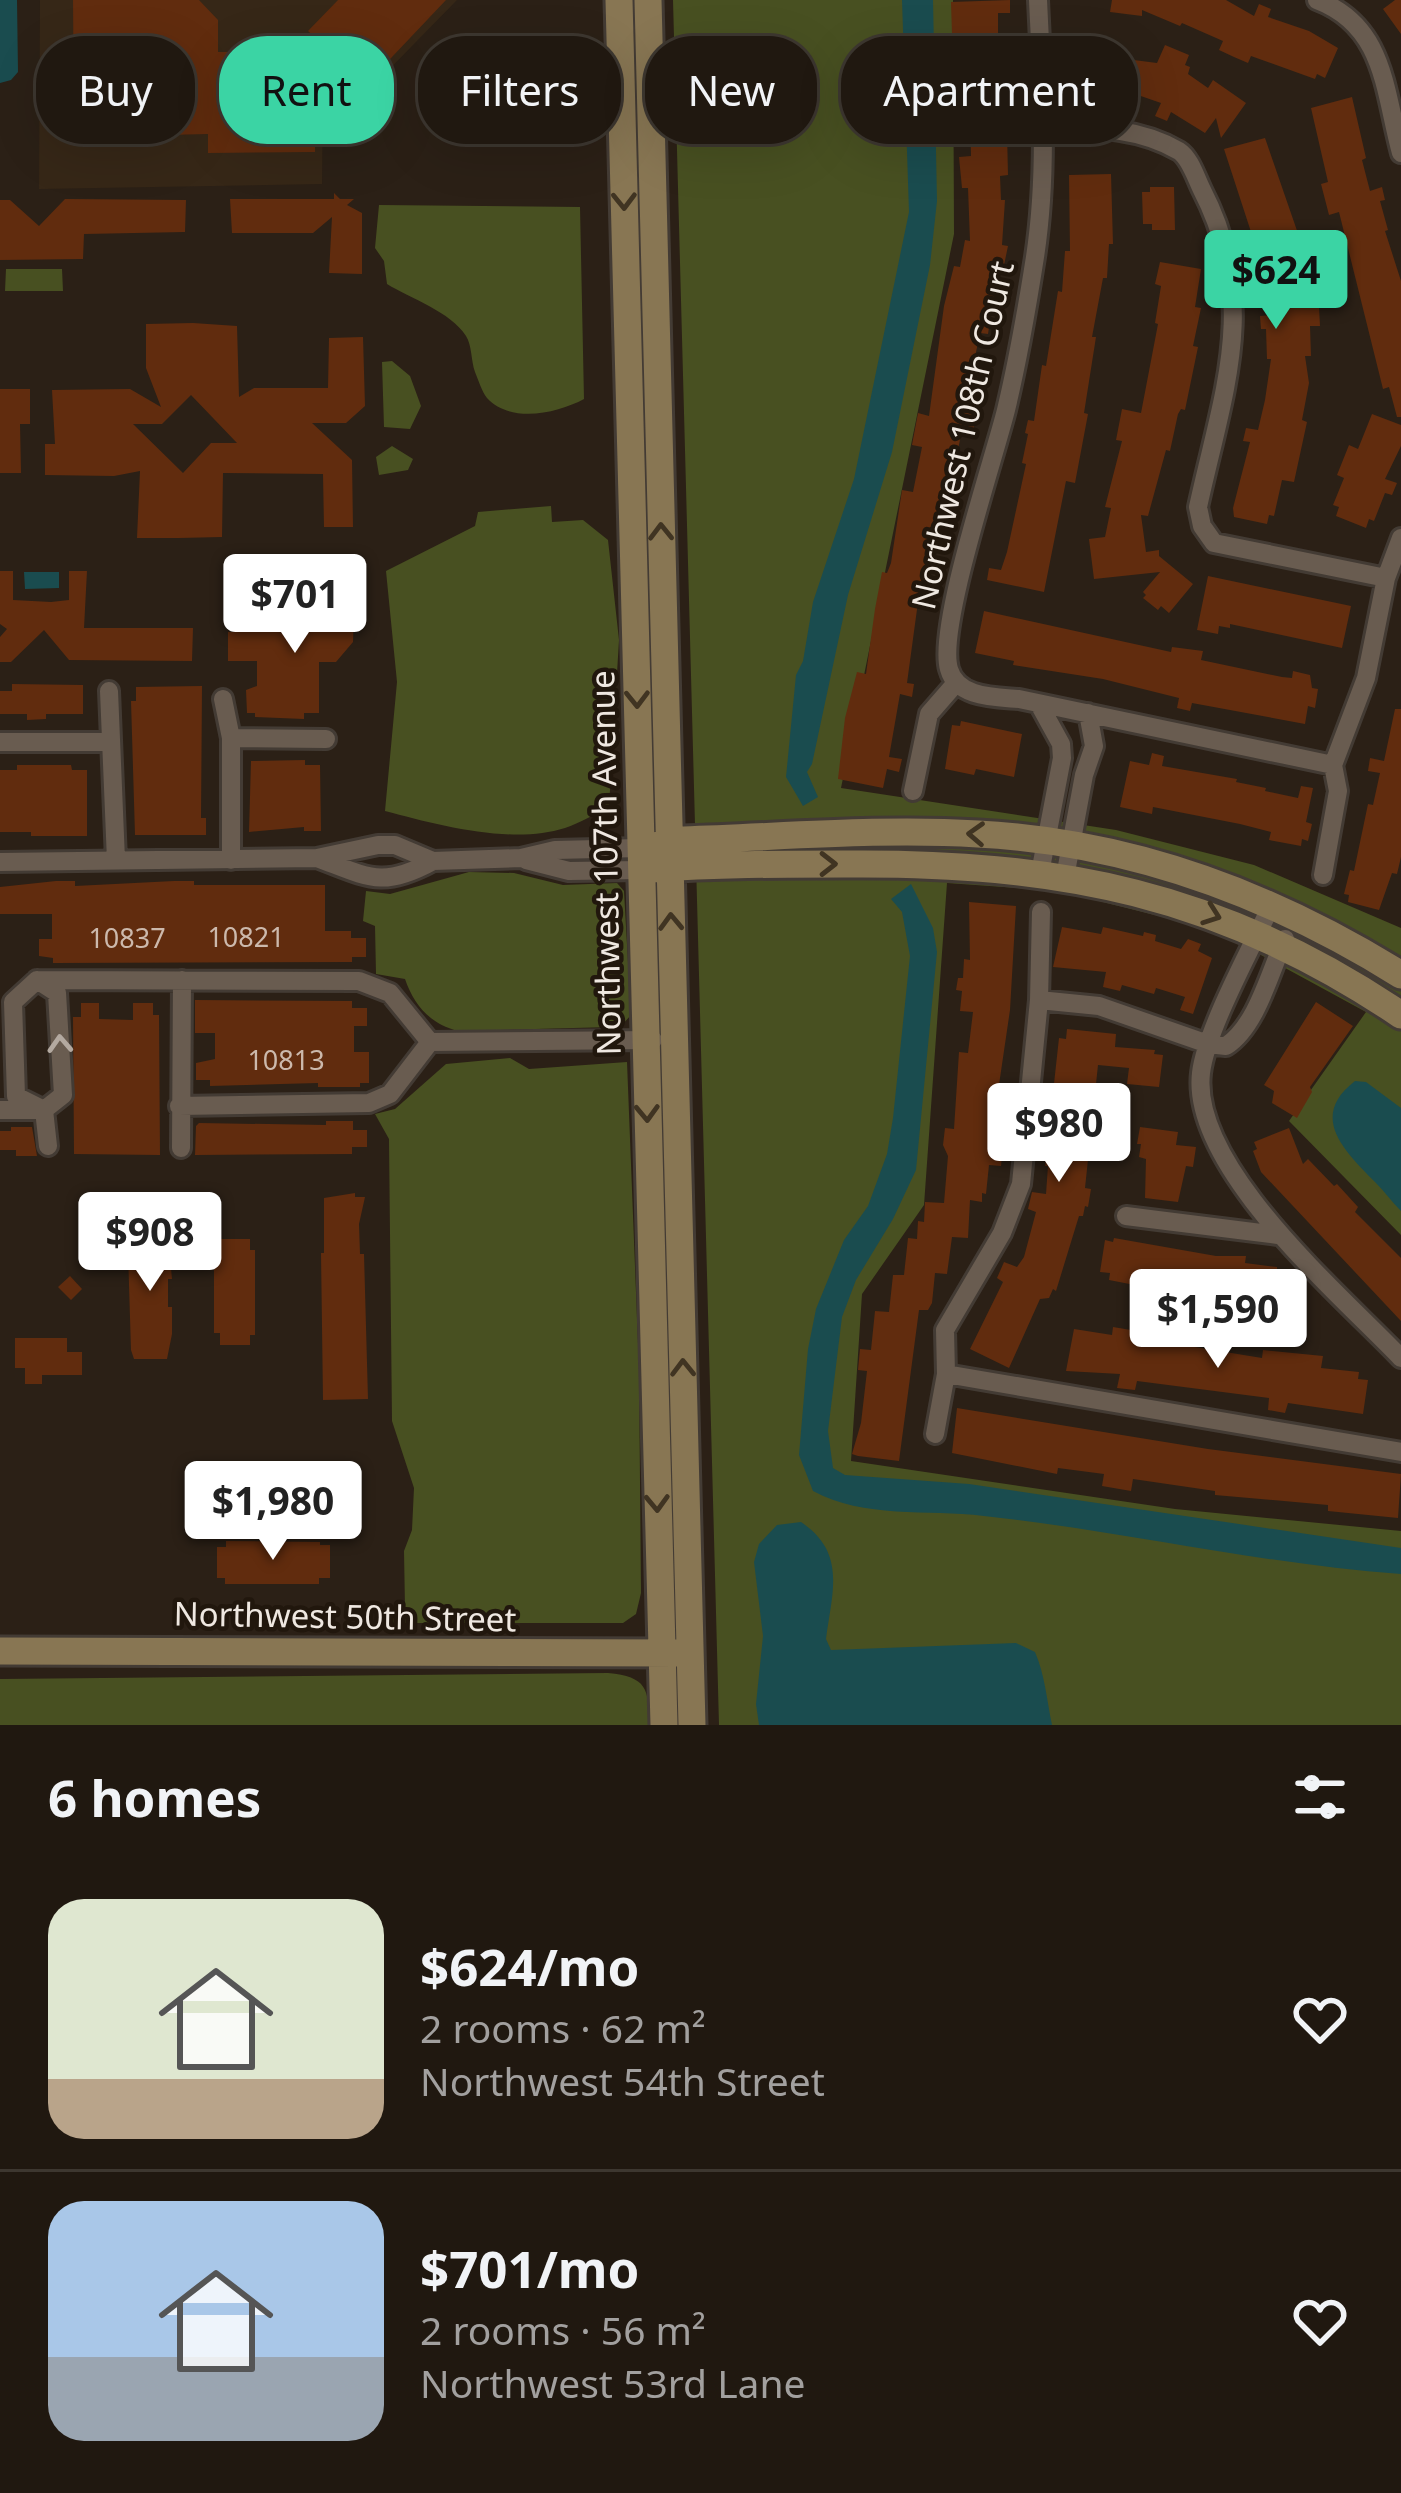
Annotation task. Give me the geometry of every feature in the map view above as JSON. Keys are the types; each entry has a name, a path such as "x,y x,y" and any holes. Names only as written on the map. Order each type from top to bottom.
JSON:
{"main road":[{"name":"Northwest 107th Avenue","path":"619,0 645,1040 676,1653 692,1725"},
{"name":"Northwest 107th Avenue","path":"648,0 674,1039 676,1653 664,1725"},
{"path":"640,859 923,832 1058,843 1162,866 1284,910 1401,975"},
{"path":"669,855 930,862 1052,875 1170,901 1270,939 1401,1015"},
{"name":"Northwest 50th Street","path":"0,1651 676,1653"}],"street":[{"name":"Northwest 108th Court","path":"1038,0 1039,36"},
{"path":"1317,0 1355,20 1374,52 1401,153"},
{"path":"1138,135 1184,154 1217,218 1235,294 1234,340 1198,507 1202,526 1214,543 1386,578"},
{"name":"Northwest 108th Court","path":"952,675 948,627 1006,407 1036,253 1042,144"},
{"path":"1323,875 1338,791 1333,765 1366,678 1386,578 1401,538"},
{"path":"914,791 929,713 952,675 976,695 1088,713 1333,765"},
{"path":"109,691 116,860"},
{"path":"223,699 232,738 232,860"},
{"path":"1039,704 1062,751"},
{"path":"1052,875 1062,751 1076,722 1088,713"},
{"path":"1058,843 1091,755 1088,713"},
{"path":"1062,751 1091,755 1134,724"},
{"path":"232,738 326,740"},
{"path":"0,742 110,742"},
{"path":"0,862 317,858 365,846 395,845 433,861"},
{"path":"364,876 365,846"},
{"path":"317,858 364,876 390,880 433,861 521,858 569,871 640,859"},
{"path":"1284,910 1208,1044 1201,1073 1202,1116 1278,1235 1401,1358"},
{"path":"934,1434 946,1374 945,1330 1002,1233 1021,1184 1039,1000 1042,912"},
{"path":"1039,1000 1099,1006 1218,1047 1233,1042 1252,1010 1270,939"},
{"path":"44,1110 16,1096 13,1002 38,980 359,981 390,992 430,1042"},
{"path":"0,1110 44,1110 63,1095 56,993 38,980"},
{"path":"181,1148 182,980"},
{"path":"1229,1000 1252,1010"},
{"path":"430,1042 674,1039"},
{"path":"179,1106 368,1103 390,1094 430,1042"},
{"path":"44,1110 48,1146"},
{"path":"1126,1216 1278,1235"},
{"path":"946,1374 1401,1452"}],"shaded area":[{"path":"40,0 457,0 394,64 394,36 219,36 219,144 322,144 322,184 39,189 39,144 195,144 195,36 40,36"}],"green space":[{"path":"673,0 953,0 953,36 841,36 841,144 954,144 954,234 841,788 1116,830 1254,865 1401,928 1401,1235 1289,1121 1366,1012 1215,930 1059,891 947,883 924,1205 862,1294 851,1461 1175,1509 1401,1531 1401,1725 719,1725 677,144 817,144 817,36 674,36"},
{"path":"379,205 580,207 584,399 535,414 509,411 487,398 468,340 459,327 387,284 384,261 375,248"},
{"path":"6,269 62,269 63,291 5,291"},
{"path":"392,361 410,376 421,406 410,429 384,427 382,362"},
{"path":"392,446 413,459 408,470 379,475 376,457"},
{"path":"551,506 552,522 583,520 608,540 619,640 609,807 565,828 522,834 475,831 385,811 397,682 386,571 475,526 478,512"},
{"path":"469,872 514,873 563,885 617,883 624,891 631,1015 622,1025 458,1031 424,1012 405,979 376,974 375,926 363,921 366,891 390,894"},
{"path":"510,1058 529,1069 627,1062 639,1369 641,1593 636,1614 623,1623 388,1623 388,1613 405,1608 404,1551 412,1530 414,1488 392,1421 389,1139 375,1114 395,1109 446,1064"},
{"path":"608,1673 631,1678 643,1687 649,1725 0,1725 0,1679"}],"water":[{"path":"0,0 17,0 18,72 0,83"},
{"path":"902,0 933,0 934,36 903,36"},
{"path":"907,144 936,144 937,201 930,265 892,452 848,595 807,772 818,797 803,806 786,777 796,675 803,661 813,602 854,479 909,212"},
{"path":"24,572 59,572 59,588 25,589"},
{"path":"911,884 933,928 937,952 916,1170 856,1280 842,1317 828,1431 833,1468 845,1475 969,1484 1401,1548 1401,1574 1296,1563 1036,1522 874,1509 813,1491 799,1455 808,1349 816,1309 844,1240 868,1206 887,1154 910,956 902,912 891,899"},
{"path":"1355,1081 1366,1082 1401,1108 1401,1211 1336,1133 1334,1108"},
{"path":"801,1522 816,1534 831,1560 833,1590 826,1639 831,1650 1016,1643 1035,1652 1052,1725 759,1725 756,1704 763,1636 754,1562 759,1544 777,1525"}],"building":[{"path":"73,0 199,0 218,20 219,144 315,144 315,152 208,153 208,134 195,134 195,36 73,36"},
{"path":"338,0 446,0 394,55 394,36 313,36 308,31"},
{"path":"1010,0 1010,13 998,13 998,36 952,34 951,2"},
{"path":"1112,0 1226,0 1254,16 1259,4 1271,9 1268,17 1309,31 1338,48 1325,78 1317,74 1315,79 1251,56 1248,63 1219,50 1223,41 1182,23 1142,10 1142,16 1110,12"},
{"path":"1401,0 1401,34 1383,9"},
{"path":"1165,45 1189,55 1188,74 1208,88 1213,80 1246,103 1221,138 1216,118 1205,133 1171,112 1167,121 1155,116 1161,103 1138,95 1138,61 1157,63"},
{"path":"1352,97 1370,191 1382,187 1385,231 1401,281 1401,417 1397,417 1389,387 1383,389 1339,212 1329,215 1321,184 1328,182 1311,108"},
{"path":"1265,138 1303,248 1307,247 1318,288 1320,326 1310,326 1311,356 1305,356 1309,383 1302,420 1307,422 1294,482 1282,480 1274,516 1269,515 1267,524 1234,517 1250,442 1243,441 1246,428 1258,430 1271,359 1267,359 1266,329 1261,329 1260,316 1273,315 1271,280 1267,281 1224,149"},
{"path":"971,144 1007,144 1008,175 1000,176 1001,200 1005,200 1002,245 1008,246 1003,270 998,269 988,334 980,333 975,357 981,358 973,438 961,435 957,493 950,492 946,519 937,517 933,566 927,565 918,602 907,683 914,684 912,697 900,694 889,757 902,759 899,772 887,769 883,788 838,779 845,718 857,672 866,674 882,572 887,573 891,563 902,490 913,492 922,447 912,445 918,413 929,416 944,306 954,266 960,267 965,240 970,241 968,188 962,188 959,157 971,156"},
{"path":"1111,174 1113,244 1109,244 1107,278 1103,278 1092,337 1096,337 1084,413 1088,414 1075,483 1066,481 1044,592 987,580 989,568 1001,570 1007,552 1026,464 1022,463 1025,433 1028,420 1034,421 1058,291 1062,292 1065,251 1070,251 1069,175"},
{"path":"1150,187 1174,187 1175,230 1152,230 1152,224 1143,224 1142,192 1150,192"},
{"path":"334,193 340,199 354,199 347,205 362,213 362,274 329,273 332,217 313,233 232,233 230,199 334,199"},
{"path":"65,199 186,200 185,232 84,234 83,259 0,260 0,200 10,200 39,226"},
{"path":"1160,262 1201,269 1195,307 1201,308 1193,346 1198,347 1185,410 1178,414 1148,516 1141,515 1146,552 1159,550 1159,556 1193,584 1169,613 1143,598 1160,572 1094,579 1089,539 1105,537 1111,508 1105,507 1122,441 1116,440 1122,409 1141,413 1158,324 1161,286 1155,284"},
{"path":"146,324 237,326 239,397 254,388 328,388 329,338 363,337 365,406 346,423 312,423 352,460 353,527 324,527 323,474 223,473 222,537 179,538 137,538 140,471 114,476 45,475 45,444 55,444 52,390 130,389 161,407 146,368","holes":["191,395 237,443 211,443 183,473 133,424 162,424"]},
{"path":"0,389 30,389 30,424 20,424 21,473 0,473"},
{"path":"1372,414 1401,425 1401,446 1385,479 1397,483 1392,495 1385,493 1374,521 1369,519 1366,528 1336,516 1339,507 1333,505 1344,478 1337,475 1349,445 1358,449"},
{"path":"0,571 13,571 13,600 51,602 69,600 69,571 87,571 84,628 193,628 192,661 69,660 44,630 11,662 0,662 0,637 7,629 0,624"},
{"path":"1208,576 1351,606 1342,648 1230,624 1230,628 1219,626 1218,634 1197,630"},
{"path":"355,586 353,642 336,662 319,662 319,713 304,713 304,719 247,713 246,690 257,686 257,661 228,661 228,632 244,632 244,626 319,630 315,587"},
{"path":"984,611 1171,652 1172,647 1203,651 1201,660 1282,677 1292,678 1293,671 1310,675 1312,688 1318,689 1315,708 1308,706 1305,724 1192,703 1190,711 1177,708 1179,698 1103,679 1013,665 1014,661 975,653"},
{"path":"12,684 83,685 83,714 46,714 46,719 27,720 27,714 0,714 0,691 12,691"},
{"path":"202,686 201,818 206,818 206,835 135,835 131,701 136,701 136,687"},
{"path":"1395,709 1401,709 1401,857 1379,910 1348,902 1349,895 1344,894 1380,773 1368,771 1370,758 1384,761"},
{"path":"961,721 1022,734 1014,777 945,769 952,725 960,726"},
{"path":"1152,753 1164,756 1162,766 1237,779 1265,791 1298,798 1301,786 1313,788 1306,822 1312,824 1308,841 1302,839 1301,846 1269,840 1271,832 1240,824 1153,807 1152,814 1120,807 1130,761 1149,765"},
{"path":"305,760 305,765 320,765 321,831 304,831 304,827 249,832 251,761"},
{"path":"17,765 71,765 72,770 87,770 87,836 0,832 0,770 17,770"},
{"path":"75,881 75,886 174,881 325,885 325,931 351,931 351,938 366,938 366,957 352,957 352,962 53,963 53,958 39,956 39,939 52,939 52,914 0,914 0,887"},
{"path":"969,902 1016,906 1010,1010 990,1146 1003,1147 1001,1166 989,1165 982,1202 970,1200 968,1238 952,1237 947,1274 935,1273 932,1303 928,1310 919,1310 899,1461 858,1456 852,1454 867,1371 858,1370 860,1349 871,1350 875,1311 889,1312 893,1275 904,1275 908,1238 917,1239 925,1202 944,1203 945,1128 954,1129 959,1052 968,1053 973,1012 960,1011 962,991 956,990 958,978 963,978 964,959 970,960"},
{"path":"1062,927 1101,934 1103,927 1143,936 1144,932 1181,949 1188,939 1201,944 1198,951 1212,958 1193,1014 1180,1010 1185,997 1156,988 1154,994 1122,985 1120,991 1103,987 1106,972 1053,967"},
{"path":"195,1000 352,1001 352,1008 367,1008 367,1026 354,1026 354,1052 369,1052 369,1083 360,1083 360,1087 318,1087 318,1083 210,1086 210,1080 196,1080 196,1063 215,1059 215,1033 195,1033"},
{"path":"1316,1002 1353,1026 1310,1087 1312,1092 1297,1118 1272,1103 1274,1091 1264,1085"},
{"path":"81,1003 99,1003 99,1019 133,1020 133,1003 153,1003 153,1015 159,1015 160,1155 74,1154 73,1017 81,1017"},
{"path":"1067,1029 1116,1034 1115,1047 1155,1050 1154,1054 1163,1055 1159,1087 1127,1084 1129,1068 1098,1065 1085,1188 1091,1189 1088,1207 1079,1216 1056,1291 1040,1299 1009,1368 970,1349 1003,1282 997,1278 1004,1262 1017,1267 1024,1257 1036,1212 1028,1209 1032,1192 1046,1194 1059,1038 1066,1039"},
{"path":"326,1121 353,1121 353,1130 367,1130 367,1147 352,1147 352,1154 195,1155 199,1123 326,1125"},
{"path":"11,1127 32,1127 37,1156 0,1150 0,1131 11,1131"},
{"path":"1140,1127 1178,1132 1176,1145 1196,1147 1178,1202 1145,1198 1146,1159 1139,1157 1141,1144 1137,1144"},
{"path":"1289,1128 1303,1164 1308,1159 1337,1184 1358,1207 1355,1212 1401,1258 1401,1321 1261,1172 1254,1142"},
{"path":"355,1193 355,1197 365,1197 359,1224 368,1399 323,1400 324,1198"},
{"path":"134,1228 165,1228 168,1236 172,1334 167,1359 134,1359 131,1350 128,1252"},
{"path":"1114,1238 1216,1256 1246,1256 1245,1263 1277,1267 1277,1272 1286,1273 1282,1305 1244,1300 1243,1308 1211,1309 1212,1300 1109,1280 1110,1273 1100,1272 1105,1240 1113,1242"},
{"path":"220,1239 250,1239 250,1250 255,1250 255,1335 250,1335 250,1345 220,1345 220,1333 214,1333 214,1250 220,1250"},
{"path":"70,1276 82,1289 71,1300 58,1287"},
{"path":"1113,1327 1131,1330 1140,1338 1262,1358 1263,1350 1323,1356 1321,1368 1359,1372 1358,1379 1368,1380 1363,1414 1288,1403 1285,1413 1268,1410 1269,1398 1137,1381 1135,1390 1117,1388 1120,1374 1066,1371 1074,1329 1112,1335"},
{"path":"15,1338 67,1338 67,1352 82,1352 82,1375 42,1375 42,1384 25,1384 25,1368 15,1368"},
{"path":"957,1408 1208,1449 1401,1474 1398,1518 1328,1511 1328,1505 1215,1495 1215,1491 1133,1479 1131,1491 1102,1486 1104,1474 1058,1468 1057,1474 952,1453"},
{"path":"230,1471 315,1471 315,1476 326,1476 326,1506 315,1506 315,1513 231,1512 231,1506 219,1506 219,1477 230,1477"},
{"path":"226,1541 330,1545 330,1578 319,1578 319,1584 225,1584 225,1578 217,1578 217,1547 226,1547"}]}
